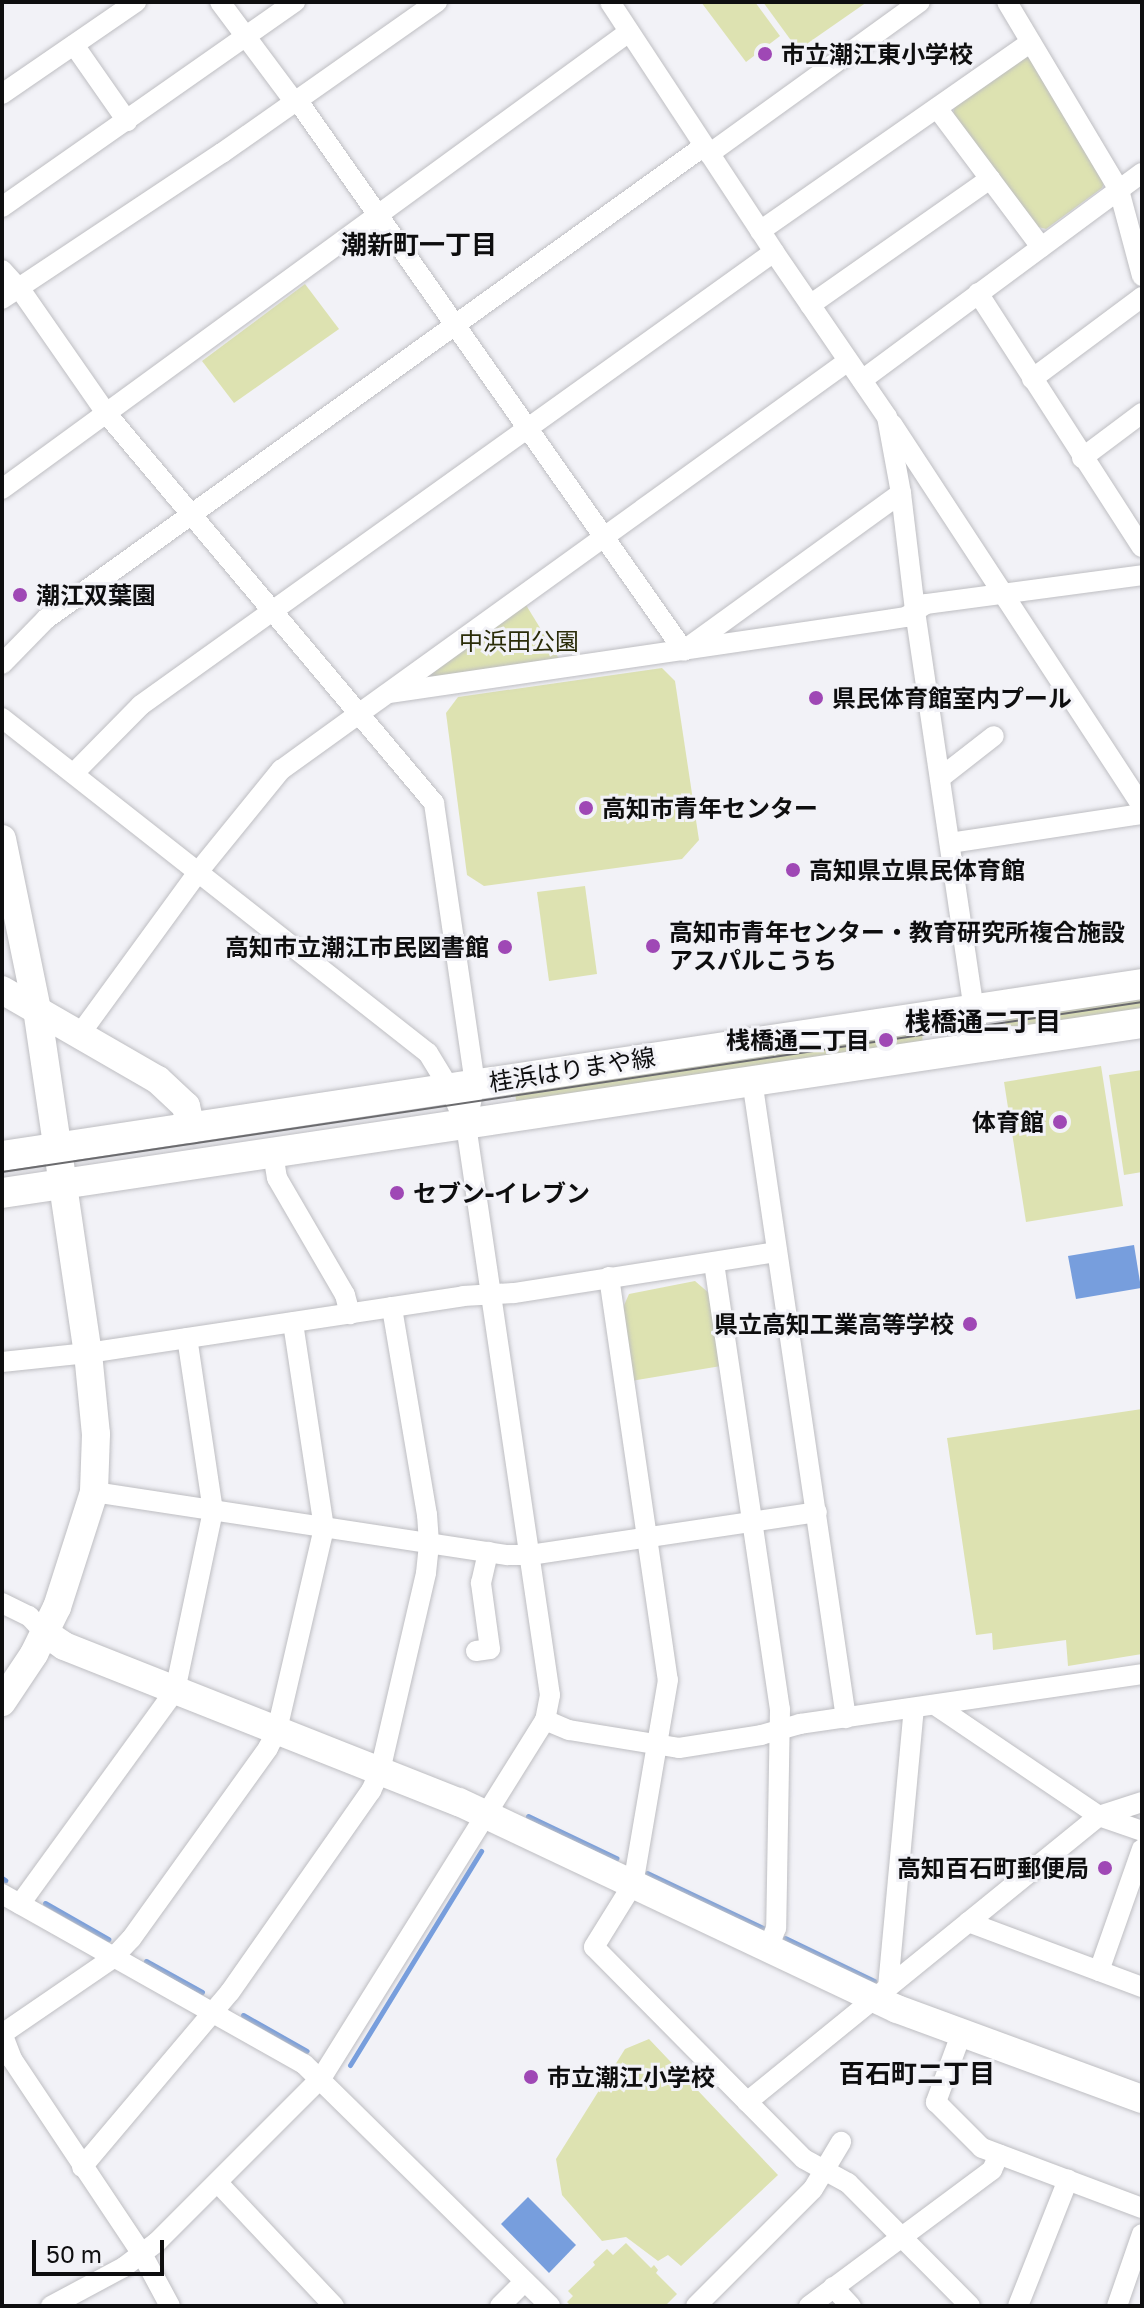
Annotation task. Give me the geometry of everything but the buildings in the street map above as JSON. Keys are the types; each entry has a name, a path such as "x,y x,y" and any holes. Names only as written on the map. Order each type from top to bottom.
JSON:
{"main road":[{"name":"桂浜はりまや線","path":"2,1156 1142,984"},
{"name":"桂浜はりまや線","path":"2,1193 1142,1023"}],"street":[{"path":"2,94 136,2"},
{"path":"220,2 378,215 684,651"},
{"path":"2,207 295,2"},
{"path":"10,294 437,2"},
{"path":"610,2 774,252 1005,593 1142,806"},
{"path":"2,664 46,619 190,513 455,323 920,2"},
{"path":"1007,2 1119,190 1142,276"},
{"path":"2,489 629,32"},
{"path":"760,231 1031,42"},
{"path":"74,45 127,121"},
{"path":"937,108 1041,247"},
{"path":"862,380 1142,173"},
{"path":"810,305 990,179"},
{"path":"74,773 141,705 774,252"},
{"path":"2,270 10,294 106,413 434,803 466,1125 550,1695 545,1720 321,2078 218,2183 142,2254 51,2306"},
{"path":"978,293 1142,547"},
{"path":"1032,379 1142,297"},
{"path":"80,1034 198,872 263,787 281,770 848,361"},
{"path":"1082,458 1142,413"},
{"path":"887,417 901,493 915,611 979,1047"},
{"path":"684,651 901,493"},
{"path":"386,694 906,617 926,604 1142,575"},
{"path":"2,718 428,1053 463,1087"},
{"path":"940,778 994,736"},
{"path":"950,843 1142,814"},
{"path":"2,839 37,1009 88,1353 96,1434 94,1492 45,1633 2,1702"},
{"path":"2,990 158,1080 186,1106 191,1129"},
{"path":"752,1080 846,1718"},
{"path":"273,1153 277,1178 345,1295 350,1314"},
{"path":"2,1362 88,1353 777,1252"},
{"path":"714,1263 780,1709 776,1928 768,1949"},
{"path":"609,1277 668,1680 633,1884 594,1947 804,2159 848,2183 970,2306"},
{"path":"82,2167 214,2013 371,1791 380,1771 426,1573 429,1543 392,1307"},
{"path":"170,2306 142,2254 12,2059 2,2034 113,1958 131,1939 268,1748 277,1730 324,1528 293,1322"},
{"path":"187,1338 213,1511 175,1691 11,1899 304,2064 550,2306"},
{"path":"94,1492 488,1552 530,1555 817,1512"},
{"path":"476,1651 490,1649 481,1583 488,1552"},
{"path":"2,1603 29,1616 45,1633 64,1646 484,1814 768,1949 881,1993 962,2032 1142,2099"},
{"path":"545,1720 569,1730 679,1748 846,1718 1142,1674"},
{"path":"924,1706 1099,1816 1142,1831"},
{"path":"881,1993 924,1706"},
{"path":"747,2102 1099,1816 1142,1802"},
{"path":"1099,1971 1142,1849"},
{"path":"968,1922 1142,1987"},
{"path":"962,2032 936,2102 982,2148 1142,2208"},
{"path":"696,2306 813,2189 841,2142"},
{"path":"809,2306 992,2170 999,2154"},
{"path":"1018,2306 1068,2180"},
{"path":"218,2183 334,2306"},
{"path":"1117,2306 1142,2234"},
{"path":"500,2306 525,2281"},
{"path":"833,2287 851,2306"}],"green space":[{"path":"701,2 755,2 780,36 746,62"},
{"path":"763,2 867,2 798,50"},
{"path":"1025,56 1033,58 1105,180 1102,188 1046,229 1038,227 953,115 955,105"},
{"path":"305,284 339,329 234,403 202,361"},
{"name":"中浜田公園","path":"526,605 561,662 423,680"},
{"path":"662,668 675,681 699,840 682,859 484,886 467,875 446,713 458,697"},
{"path":"585,886 597,974 549,981 537,892"},
{"path":"1142,999 1142,1014 1007,1033 1005,1019"},
{"path":"922,1032 923,1046 517,1107 515,1092"},
{"name":"体育館","path":"1101,1066 1123,1206 1026,1222 1004,1082"},
{"path":"1142,1070 1142,1172 1124,1175 1109,1075"},
{"path":"695,1281 710,1294 721,1366 631,1381 622,1310 629,1294"},
{"path":"1142,1409 1142,1654 1068,1666 1066,1640 993,1650 992,1633 976,1635 947,1438"},
{"path":"649,2039 778,2175 681,2266 668,2255 658,2261 626,2237 602,2241 562,2195 556,2159 625,2049"},
{"path":"626,2243 651,2268 654,2265 658,2270 656,2273 677,2294 665,2306 571,2306 567,2302 573,2296 568,2291 595,2265 593,2262 607,2249 613,2255"}],"water":[{"path":"1134,1245 1141,1288 1076,1299 1068,1256"},
{"path":"528,2197 576,2245 549,2273 501,2224"}],"waterway":[{"path":"528,1816 616,1858"},
{"path":"350,2065 481,1851"},
{"path":"647,1873 765,1929"},
{"path":"45,1903 108,1939"},
{"path":"785,1938 874,1981"},
{"path":"146,1961 202,1992"},
{"path":"243,2015 307,2051"}],"tram line":[{"path":"2,1172 1142,1002"}],"place":[{"name":"市立潮江東小学校","path":"765,54"},
{"name":"潮江双葉園","path":"20,595"},
{"name":"県民体育館室内プール","path":"816,698"},
{"name":"高知市青年センター","path":"586,808"},
{"name":"高知県立県民体育館","path":"793,870"},
{"name":"高知市青年センター・教育研究所複合施設 アスパルこうち","path":"653,946"},
{"name":"高知市立潮江市民図書館","path":"505,947"},
{"name":"桟橋通二丁目","path":"886,1040"},
{"name":"体育館","path":"1060,1122"},
{"name":"セブン-イレブン","path":"397,1193"},
{"name":"県立高知工業高等学校","path":"970,1324"},
{"name":"高知百石町郵便局","path":"1105,1868"},
{"name":"市立潮江小学校","path":"531,2077"}],"district":[{"name":"潮新町一丁目","path":"419,245"},
{"name":"桟橋通二丁目","path":"983,1022"},
{"name":"百石町二丁目","path":"917,2074"}]}
